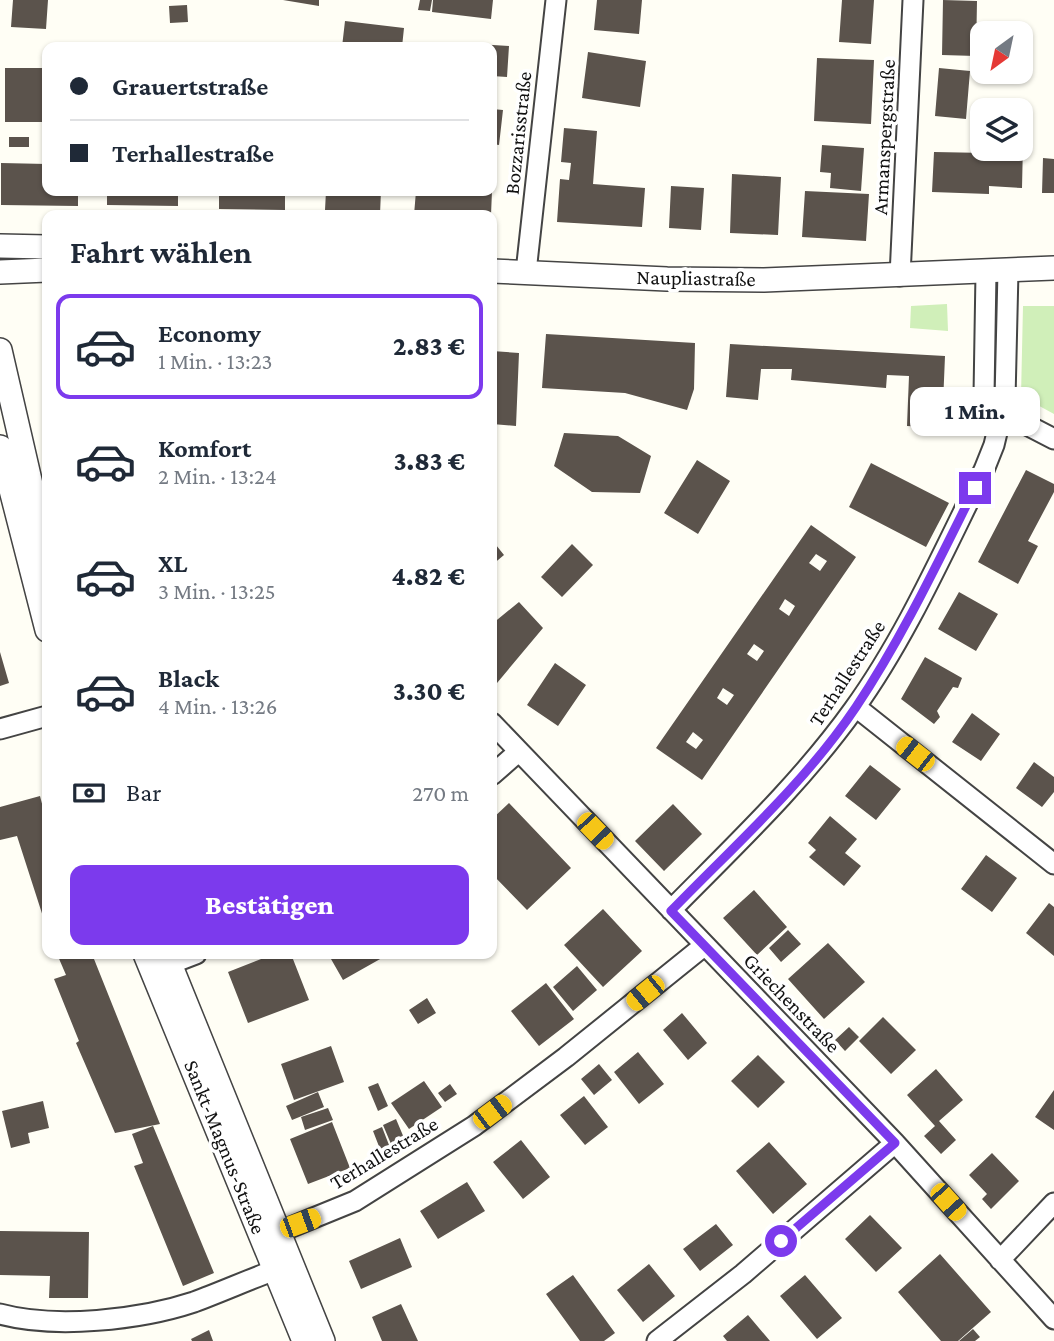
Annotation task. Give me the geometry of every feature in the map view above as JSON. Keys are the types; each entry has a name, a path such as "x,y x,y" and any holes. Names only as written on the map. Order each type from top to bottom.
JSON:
{"street":[{"name":"Bozzarisstraße","path":"526,272 556,0"},
{"name":"Armanspergstraße","path":"901,276 913,0"},
{"path":"0,246 42,247"},
{"name":"Naupliastraße","path":"497,271 699,279 901,276 1054,268"},
{"path":"0,272 42,270"},
{"path":"997,272 984,395 1001,419 1025,424 1054,439"},
{"path":"0,349 42,532"},
{"name":"Terhallestraße","path":"671,911 815,761 856,707 909,618 984,470 1001,419"},
{"path":"0,447 42,611"},
{"path":"856,707 1054,863"},
{"path":"0,729 42,717"},
{"name":"Griechenstraße","path":"497,729 895,1143 1054,1319"},
{"path":"497,771 518,752"},
{"name":"Terhallestraße","path":"279,1232 355,1201 474,1126 566,1057 705,945"},
{"name":"Sankt-Magnus-Straße","path":"147,959 304,1341"},
{"name":"Sankt-Magnus-Straße","path":"168,959 323,1341"},
{"path":"657,1341 743,1274 895,1143"},
{"path":"1000,1260 1054,1203"},
{"path":"0,1314 13,1318 86,1321 152,1312 192,1302 275,1269"}],"green space":[{"path":"947,304 948,331 910,328 911,306"},
{"path":"1023,306 1054,306 1054,414 1021,396"}],"building":[{"path":"13,0 48,0 46,29 11,27"},
{"path":"283,0 319,0 319,6"},
{"path":"420,0 432,0 430,11 418,10"},
{"path":"433,0 493,0 491,19 432,12"},
{"path":"597,0 642,0 639,34 594,30"},
{"path":"842,0 874,0 871,44 839,42"},
{"path":"943,0 977,1 977,21 970,21 970,56 942,55"},
{"path":"187,5 188,22 170,23 169,6"},
{"path":"345,21 404,28 403,42 343,42"},
{"path":"497,45 509,46 507,77 497,76"},
{"path":"588,52 646,61 640,107 582,98"},
{"path":"817,58 874,60 871,124 814,121"},
{"path":"5,68 42,68 42,122 5,122"},
{"path":"939,68 970,71 966,119 935,116"},
{"path":"497,109 503,110 497,145"},
{"path":"564,128 597,131 593,184 645,188 642,227 557,222 560,179 569,180 571,163 561,162"},
{"path":"9,137 29,137 29,147 9,147"},
{"path":"822,145 864,148 861,191 830,188 831,173 820,172"},
{"path":"934,152 970,153 970,161 1023,161 1022,188 989,186 989,194 932,192"},
{"path":"1043,158 1054,159 1054,193 1042,193"},
{"path":"1,163 42,164 42,196 78,196 78,206 1,205"},
{"path":"732,174 781,177 778,235 730,233"},
{"path":"671,186 704,188 701,230 669,228"},
{"path":"805,191 869,194 866,241 802,237"},
{"path":"107,196 178,196 178,206 107,205"},
{"path":"219,196 285,196 285,210 219,209"},
{"path":"326,196 381,196 380,210 325,210"},
{"path":"416,196 492,196 491,210 414,210"},
{"path":"546,334 695,343 694,389 687,410 625,393 542,388"},
{"path":"730,344 945,356 942,428 907,426 909,376 887,375 886,388 791,380 792,369 761,369 758,400 726,397"},
{"path":"497,351 519,353 516,426 497,424"},
{"path":"564,433 618,436 651,456 640,493 592,492 554,466"},
{"path":"697,460 730,481 698,534 664,513"},
{"path":"871,463 949,503 926,547 849,507"},
{"path":"1026,470 1054,484 1054,492 1028,541 1038,546 1018,584 978,562"},
{"path":"811,525 856,557 702,780 656,748","holes":["816,554 827,561 820,571 809,563","785,599 795,606 789,616 779,609","754,644 764,651 757,661 747,654","723,688 734,695 727,705 717,698","693,732 703,740 696,749 686,742"]},
{"path":"572,544 593,565 562,597 541,577"},
{"path":"497,546 504,555 497,561"},
{"path":"959,592 998,614 976,651 938,629"},
{"path":"519,602 543,628 497,683 497,620"},
{"path":"0,652 9,683 0,686"},
{"path":"925,657 962,678 958,688 953,687 937,711 940,717 934,724 901,699"},
{"path":"555,663 586,685 558,726 527,705"},
{"path":"972,713 1000,734 981,761 952,742"},
{"path":"1034,762 1054,777 1054,792 1042,807 1016,788"},
{"path":"870,765 901,789 876,820 845,796"},
{"path":"40,796 42,914 17,836 0,840 0,807"},
{"path":"509,803 571,868 527,910 497,879 497,814"},
{"path":"673,804 702,834 664,871 635,841"},
{"path":"830,816 857,839 845,853 861,866 844,886 809,857 816,850 808,843"},
{"path":"986,855 1017,878 992,912 961,889"},
{"path":"754,890 787,927 757,955 723,918"},
{"path":"1049,903 1054,907 1054,956 1026,933"},
{"path":"603,909 642,951 603,987 564,945"},
{"path":"788,930 801,944 781,962 769,948"},
{"path":"828,943 865,982 824,1019 788,979"},
{"path":"59,959 94,959 160,1124 115,1133 76,1043 79,1041 54,979 66,975"},
{"path":"261,959 293,959 309,1000 248,1023 228,972"},
{"path":"331,959 380,959 343,980"},
{"path":"577,966 597,990 573,1011 553,987"},
{"path":"546,983 574,1019 539,1046 511,1011"},
{"path":"427,998 436,1013 418,1024 409,1010"},
{"path":"682,1013 707,1043 688,1060 663,1030"},
{"path":"883,1017 916,1050 891,1074 859,1041"},
{"path":"849,1027 859,1037 845,1051 835,1040"},
{"path":"331,1046 344,1082 294,1100 281,1064"},
{"path":"638,1052 664,1084 639,1104 614,1072"},
{"path":"758,1055 785,1082 758,1108 731,1081"},
{"path":"599,1064 612,1080 594,1095 581,1079"},
{"path":"936,1069 963,1100 939,1121 956,1140 941,1154 924,1136 935,1126 907,1095"},
{"path":"424,1081 442,1107 409,1129 391,1103"},
{"path":"378,1083 388,1106 378,1111 368,1087"},
{"path":"450,1084 457,1094 445,1102 438,1093"},
{"path":"1054,1090 1054,1130 1035,1117"},
{"path":"318,1092 324,1107 292,1120 286,1106"},
{"path":"584,1096 608,1127 585,1145 560,1115"},
{"path":"43,1101 49,1128 28,1133 30,1143 11,1148 2,1111"},
{"path":"328,1108 333,1120 305,1130 301,1117"},
{"path":"396,1119 404,1138 391,1144 383,1125"},
{"path":"332,1122 350,1168 308,1184 290,1139"},
{"path":"153,1126 214,1273 183,1286 134,1166 143,1163 132,1134"},
{"path":"382,1127 389,1145 380,1149 373,1131"},
{"path":"521,1140 550,1177 523,1199 493,1162"},
{"path":"769,1142 807,1184 773,1214 736,1171"},
{"path":"992,1153 1019,1181 991,1209 982,1199 987,1194 969,1175"},
{"path":"467,1182 485,1211 438,1239 420,1211"},
{"path":"870,1215 902,1248 876,1272 845,1239"},
{"path":"716,1224 733,1245 700,1271 683,1249"},
{"path":"0,1231 89,1232 88,1298 49,1298 50,1276 0,1275"},
{"path":"400,1238 412,1267 361,1289 349,1261"},
{"path":"940,1254 991,1312 958,1341 941,1341 898,1292"},
{"path":"649,1264 675,1296 643,1322 617,1290"},
{"path":"573,1275 615,1333 604,1341 580,1341 546,1294"},
{"path":"805,1275 842,1318 817,1339 780,1296"},
{"path":"401,1304 418,1341 382,1341 372,1317"},
{"path":"748,1315 770,1341 727,1341 723,1336"},
{"path":"973,1329 980,1337 975,1341 959,1341"},
{"path":"209,1330 213,1341 192,1341 191,1339"}],"route":[{"path":"781,1241 895,1143 671,911 815,761 856,707 909,618 975,488"}]}
